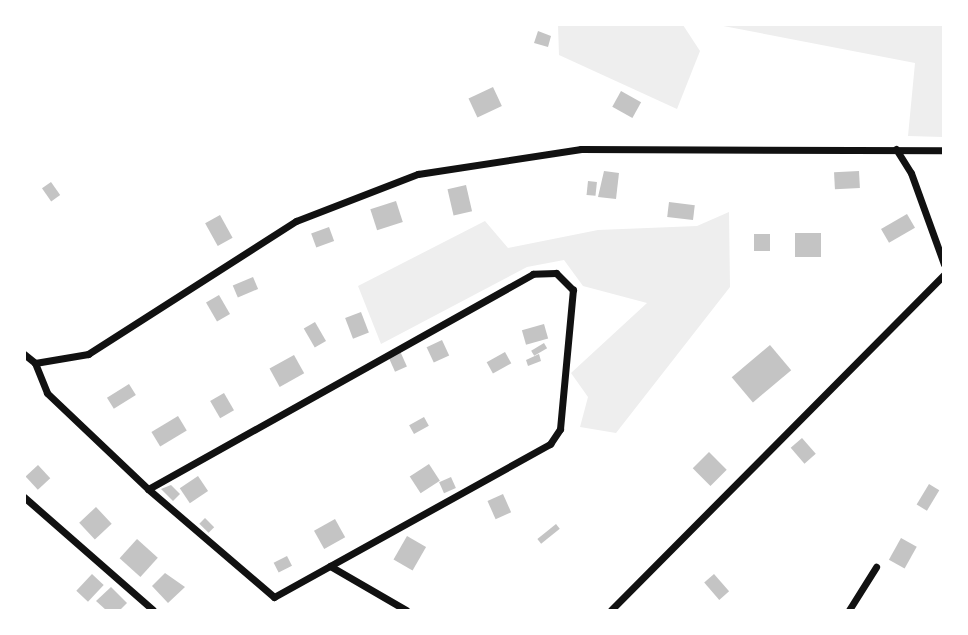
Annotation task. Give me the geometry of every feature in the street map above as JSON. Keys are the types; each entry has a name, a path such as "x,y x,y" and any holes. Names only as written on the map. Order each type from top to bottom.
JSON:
{"street":[{"path":"35,363 88,355 296,221 418,174 581,149 943,149"},
{"path":"896,149 911,173 943,264"},
{"path":"24,354 35,363 47,393 148,489 274,597 550,444 560,429 572,290 556,272 533,274 148,489"},
{"path":"611,611 943,275"},
{"path":"24,497 153,611"},
{"path":"330,566 406,611"},
{"path":"849,611 876,567"}],"shaded area":[{"path":"558,25 683,25 700,51 677,109 559,55"},
{"path":"718,25 943,25 943,137 908,136 915,63"},
{"path":"729,212 730,287 616,433 580,427 588,397 571,373 647,303 583,286 564,260 527,267 381,344 358,286 485,221 508,248 598,230 697,226"}],"building":[{"path":"538,31 551,36 548,47 534,43"},
{"path":"493,87 502,106 477,117 469,98"},
{"path":"621,91 641,102 632,118 612,107"},
{"path":"604,171 619,173 616,199 598,197"},
{"path":"859,171 860,188 835,189 834,172"},
{"path":"588,181 597,182 595,196 587,195"},
{"path":"51,182 60,195 51,201 42,188"},
{"path":"466,185 472,211 454,216 447,189"},
{"path":"396,201 403,222 377,230 370,209"},
{"path":"669,202 695,205 693,220 667,217"},
{"path":"907,214 915,228 889,243 881,229"},
{"path":"220,215 233,238 218,246 205,223"},
{"path":"329,227 334,241 316,248 311,233"},
{"path":"795,233 821,233 821,257 795,257"},
{"path":"754,234 770,234 770,251 754,251"},
{"path":"253,277 258,289 238,298 233,286"},
{"path":"219,295 230,314 217,322 206,302"},
{"path":"361,312 369,333 353,339 345,318"},
{"path":"315,322 326,341 315,348 304,328"},
{"path":"544,324 548,338 526,345 522,330"},
{"path":"442,340 449,355 434,363 427,347"},
{"path":"544,343 547,348 534,356 531,351"},
{"path":"770,345 791,370 753,402 732,377"},
{"path":"400,351 407,367 395,372 388,356"},
{"path":"505,352 511,363 493,374 487,362"},
{"path":"539,354 541,361 528,366 526,360"},
{"path":"294,355 304,373 280,387 270,369"},
{"path":"129,384 136,395 114,409 107,398"},
{"path":"224,393 234,410 220,418 210,401"},
{"path":"178,416 187,431 160,447 151,432"},
{"path":"424,417 429,426 414,434 409,425"},
{"path":"802,438 816,454 804,464 791,448"},
{"path":"709,452 727,470 710,486 693,468"},
{"path":"429,464 440,481 421,493 410,477"},
{"path":"38,465 50,478 38,490 26,477"},
{"path":"198,476 208,491 190,503 180,488"},
{"path":"451,477 456,488 444,493 439,482"},
{"path":"929,484 939,490 927,511 917,505"},
{"path":"171,485 180,494 173,501 161,489"},
{"path":"503,494 511,512 496,519 487,501"},
{"path":"96,507 112,524 95,540 79,523"},
{"path":"205,518 214,527 209,533 199,524"},
{"path":"335,519 345,537 324,549 314,531"},
{"path":"556,524 560,529 541,544 537,539"},
{"path":"407,536 426,547 413,570 394,559"},
{"path":"901,538 917,547 905,569 889,560"},
{"path":"137,539 158,558 140,577 120,558"},
{"path":"287,556 292,566 279,573 274,563"},
{"path":"165,573 185,587 168,603 152,586"},
{"path":"92,574 104,585 88,602 76,591"},
{"path":"714,574 729,591 719,600 704,583"},
{"path":"111,587 127,603 120,610 106,610 96,601"}]}
